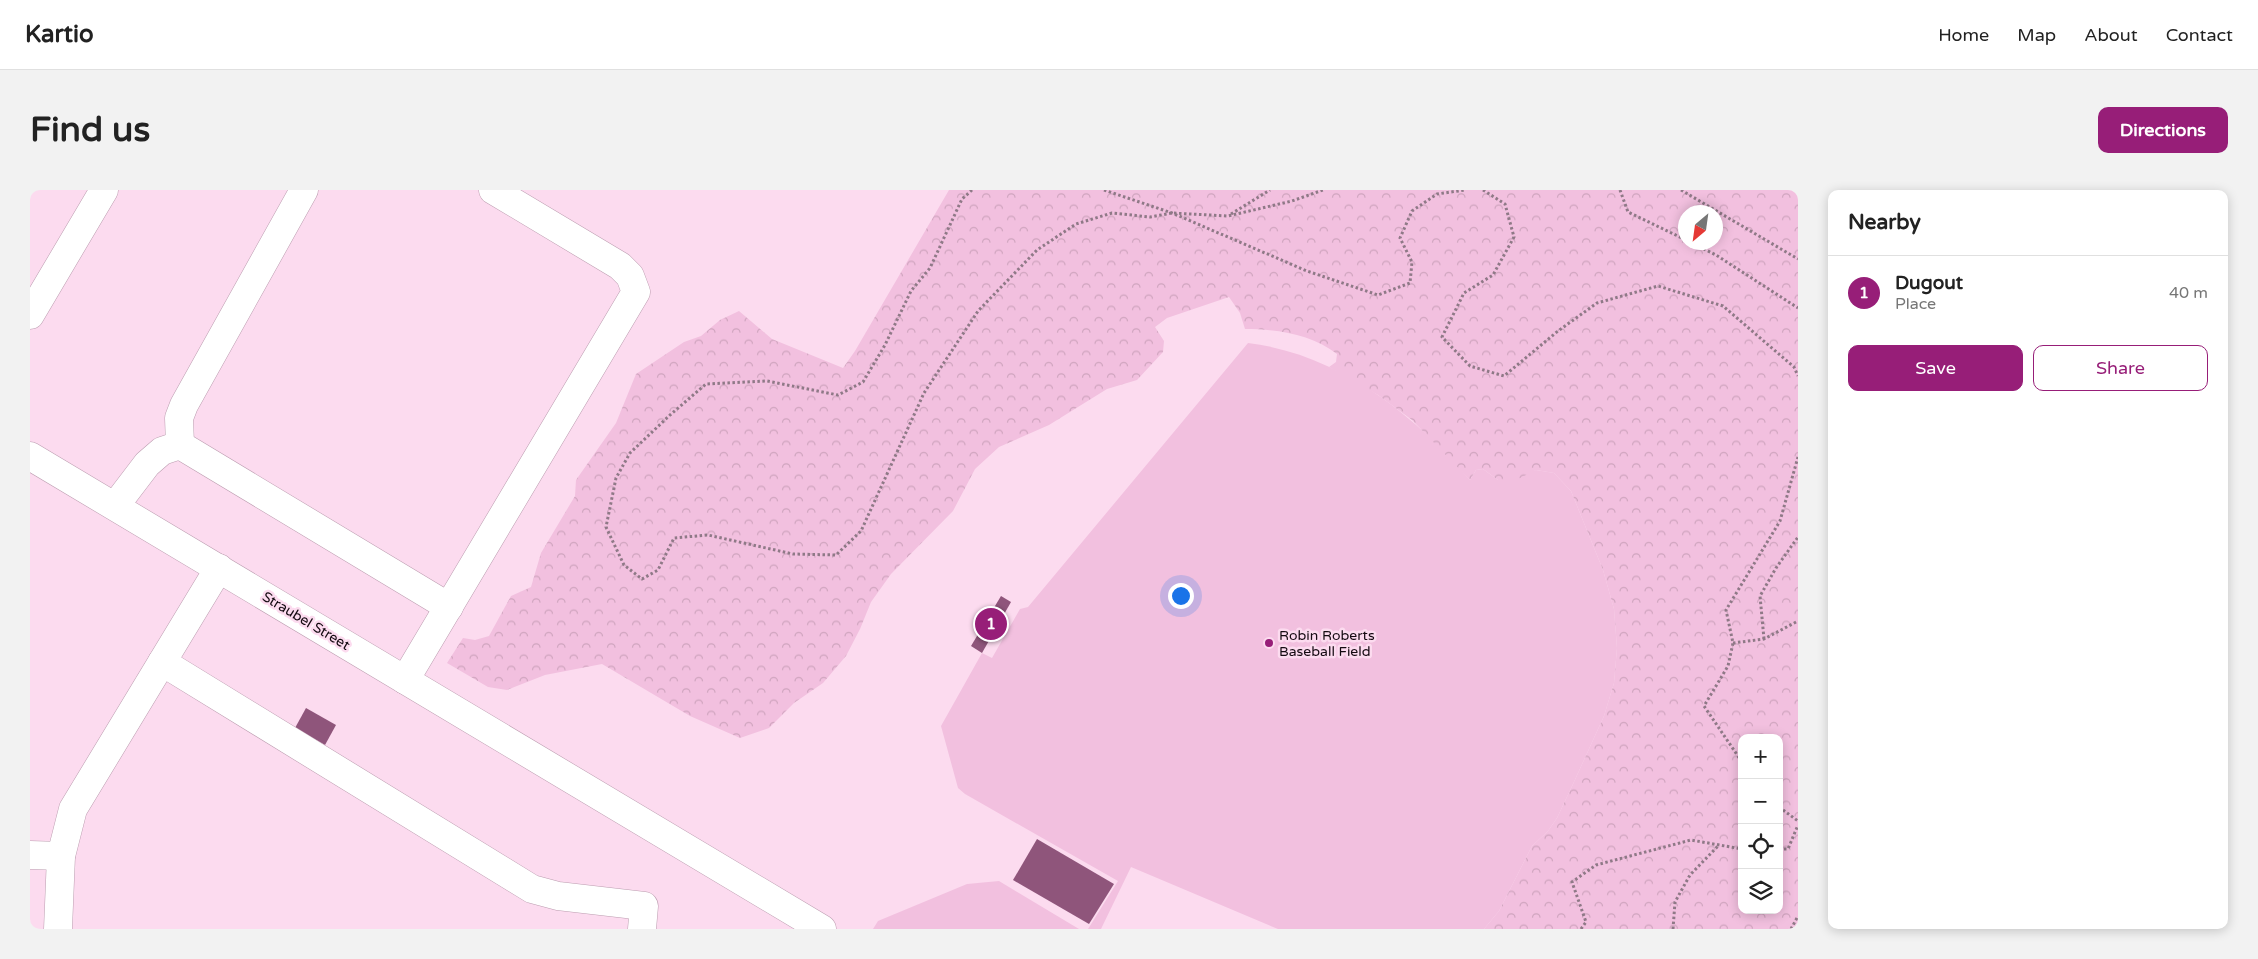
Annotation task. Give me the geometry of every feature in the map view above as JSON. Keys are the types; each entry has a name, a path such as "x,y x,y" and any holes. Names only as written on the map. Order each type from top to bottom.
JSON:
{"street":[{"path":"30,315 104,190"},
{"path":"180,445 179,418 184,405 304,190"},
{"path":"405,680 636,292 630,276 620,266 493,190"},
{"path":"115,506 147,464 162,450 180,445 448,607"},
{"name":"Straubel Street","path":"30,456 581,787 645,822 822,929"},
{"path":"58,929 61,856 74,809 219,568"},
{"path":"162,662 532,888 558,896 644,906 642,929"},
{"path":"30,855 61,856"}],"path":[{"path":"972,190 962,199 930,268 911,291 885,345 863,382 838,395 767,381 706,384 630,453 616,478 606,527 624,565 642,579 658,570 674,538 708,535 793,554 836,555 861,531 924,394 978,311 1037,250 1076,224 1112,213 1150,218 1172,213 1228,216 1292,201 1324,190"},
{"path":"1104,190 1172,213 1307,271 1378,295 1410,284 1412,262 1400,238 1412,211 1437,194 1465,190"},
{"path":"1228,216 1270,190"},
{"path":"1483,190 1505,204 1514,237 1493,275 1464,293 1442,337 1470,366 1504,376 1558,331 1597,303 1658,286 1723,306 1794,367 1798,376"},
{"path":"1620,190 1628,212 1678,236"},
{"path":"1681,190 1798,258"},
{"path":"1706,250 1798,308"},
{"path":"1738,756 1704,706 1728,666 1733,643 1726,610 1780,521 1798,457"},
{"path":"1764,639 1760,596 1776,568 1798,537"},
{"path":"1733,643 1764,639 1798,621"},
{"path":"1783,810 1798,823 1788,848 1783,849"},
{"path":"1581,929 1586,922 1572,882 1596,865 1691,840 1738,848"},
{"path":"1673,929 1675,902 1690,875 1719,845"},
{"path":"1791,929 1798,916"}],"green space":[{"path":"949,190 1798,190 1798,929 1484,929 1499,911 1532,846 1548,831 1557,818 1604,716 1614,683 1617,648 1614,609 1603,570 1571,491 1554,473 1536,470 1512,482 1498,480 1483,469 1476,470 1470,480 1412,420 1378,395 1329,367 1336,362 1337,354 1305,337 1269,330 1245,329 1240,313 1229,297 1167,318 1155,327 1164,341 1163,352 1137,380 1107,389 1049,425 999,447 975,469 953,511 891,574 871,602 846,656 823,683 794,703 769,728 740,738 690,716 602,664 545,675 507,690 488,687 447,663 463,638 475,640 489,636 511,596 531,587 541,553 575,496 576,480 616,423 636,374 684,342 701,336 720,320 739,311 772,339 843,368 855,351"},
{"name":"Robin Roberts Baseball Field","path":"1248,343 1281,349 1313,360 1371,390 1424,432 1470,480 1476,470 1483,469 1498,480 1536,470 1554,473 1571,491 1603,570 1614,609 1617,648 1614,683 1604,716 1557,818 1548,831 1532,846 1499,911 1484,929 1278,929 1131,867 1101,929 1088,929 1118,881 965,794 958,788 941,726 982,653 992,658 1020,609 1028,607"},
{"path":"999,881 1079,929 873,929 878,921 967,884"}],"building":[{"path":"1001,596 1011,602 982,653 971,646"},
{"path":"306,708 336,725 325,745 295,728"},
{"path":"1037,839 1114,884 1089,924 1013,880"}],"place":[{"name":"Dugout","path":"991,624"},
{"name":"Robin Roberts Baseball Field","path":"1269,643"}]}
